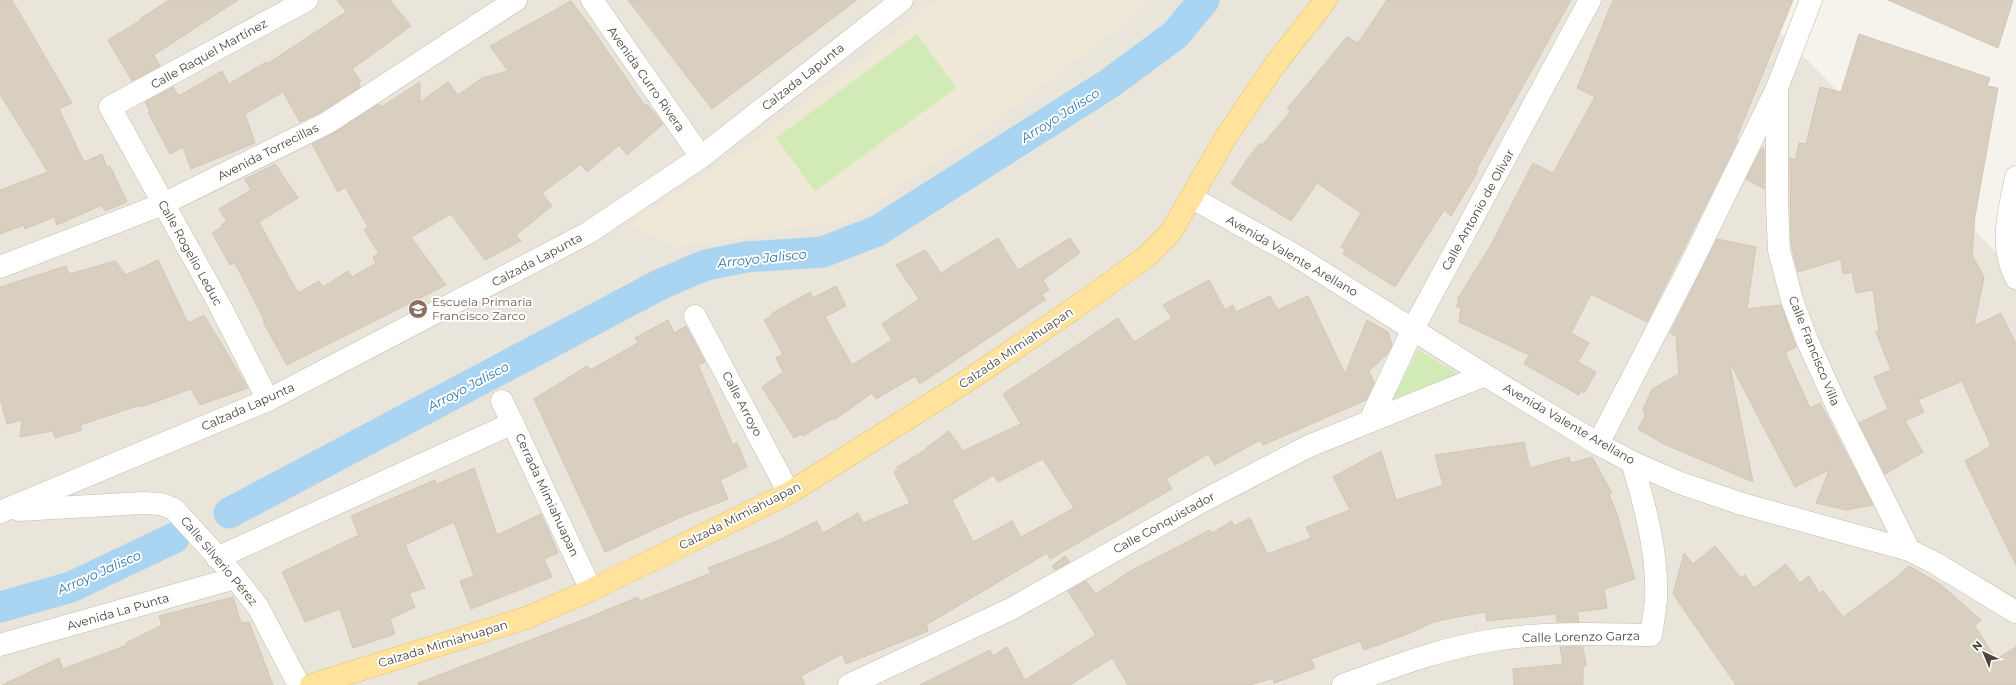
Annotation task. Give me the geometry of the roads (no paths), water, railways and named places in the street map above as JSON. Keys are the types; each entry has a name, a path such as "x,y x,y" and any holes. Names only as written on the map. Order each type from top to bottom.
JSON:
{"main road":[{"name":"Calzada Mimiahuapan","path":"311,685 526,618 591,590 789,493 967,381 1117,279 1145,258 1171,232 1226,137 1277,62 1326,0"}],"street":[{"name":"Calle Raquel Martínez","path":"110,107 307,0"},
{"name":"Avenida Torrecillas","path":"0,267 163,204 327,123 516,0"},
{"name":"Avenida Curro Rivera","path":"592,0 701,157"},
{"name":"Calzada Lapunta","path":"1,511 268,400 588,233 701,157 902,0"},
{"name":"Calle Antonio de Olivar","path":"1370,421 1413,329 1590,0"},
{"name":"Calle Francisco Villa","path":"1598,444 1689,268 1777,88 1812,0"},
{"name":"Calle Francisco Villa","path":"1777,88 1776,197 1779,250 1792,300 1807,340 1837,406 1909,550"},
{"name":"Calle Rogelio Leduc","path":"110,107 218,302 268,400"},
{"path":"2016,177 2006,242 2008,257 2016,278"},
{"name":"Avenida Valente Arellano","path":"1192,198 1293,254 1485,375 1598,444 1632,462 1680,483 1742,504 1909,550 1935,563 2016,612"},
{"name":"Calle Arroyo","path":"695,316 789,493"},
{"name":"Calle Conquistador","path":"849,685 1010,609 1201,502 1308,446 1485,375"},
{"name":"Cerrada Mimiahuapan","path":"502,401 591,590"},
{"path":"217,558 513,423"},
{"name":"Calle Lorenzo Garza","path":"1343,685 1417,658 1495,640 1584,634 1651,635 1656,599 1654,566 1643,499 1632,462"},
{"name":"Calle Silverio Pérez","path":"1,511 143,503 161,504 174,509 235,578 258,607 298,685"},
{"name":"Avenida La Punta","path":"0,645 235,578"}],"waterway":[{"name":"Arroyo Jalisco","path":"229,513 661,284 706,265 746,257 823,252 877,231 1110,83 1175,35 1204,0"},
{"name":"Arroyo Jalisco","path":"0,607 71,587 174,538"}],"place":[{"name":"Escuela Primaria Francisco Zarco","path":"418,309"}]}
